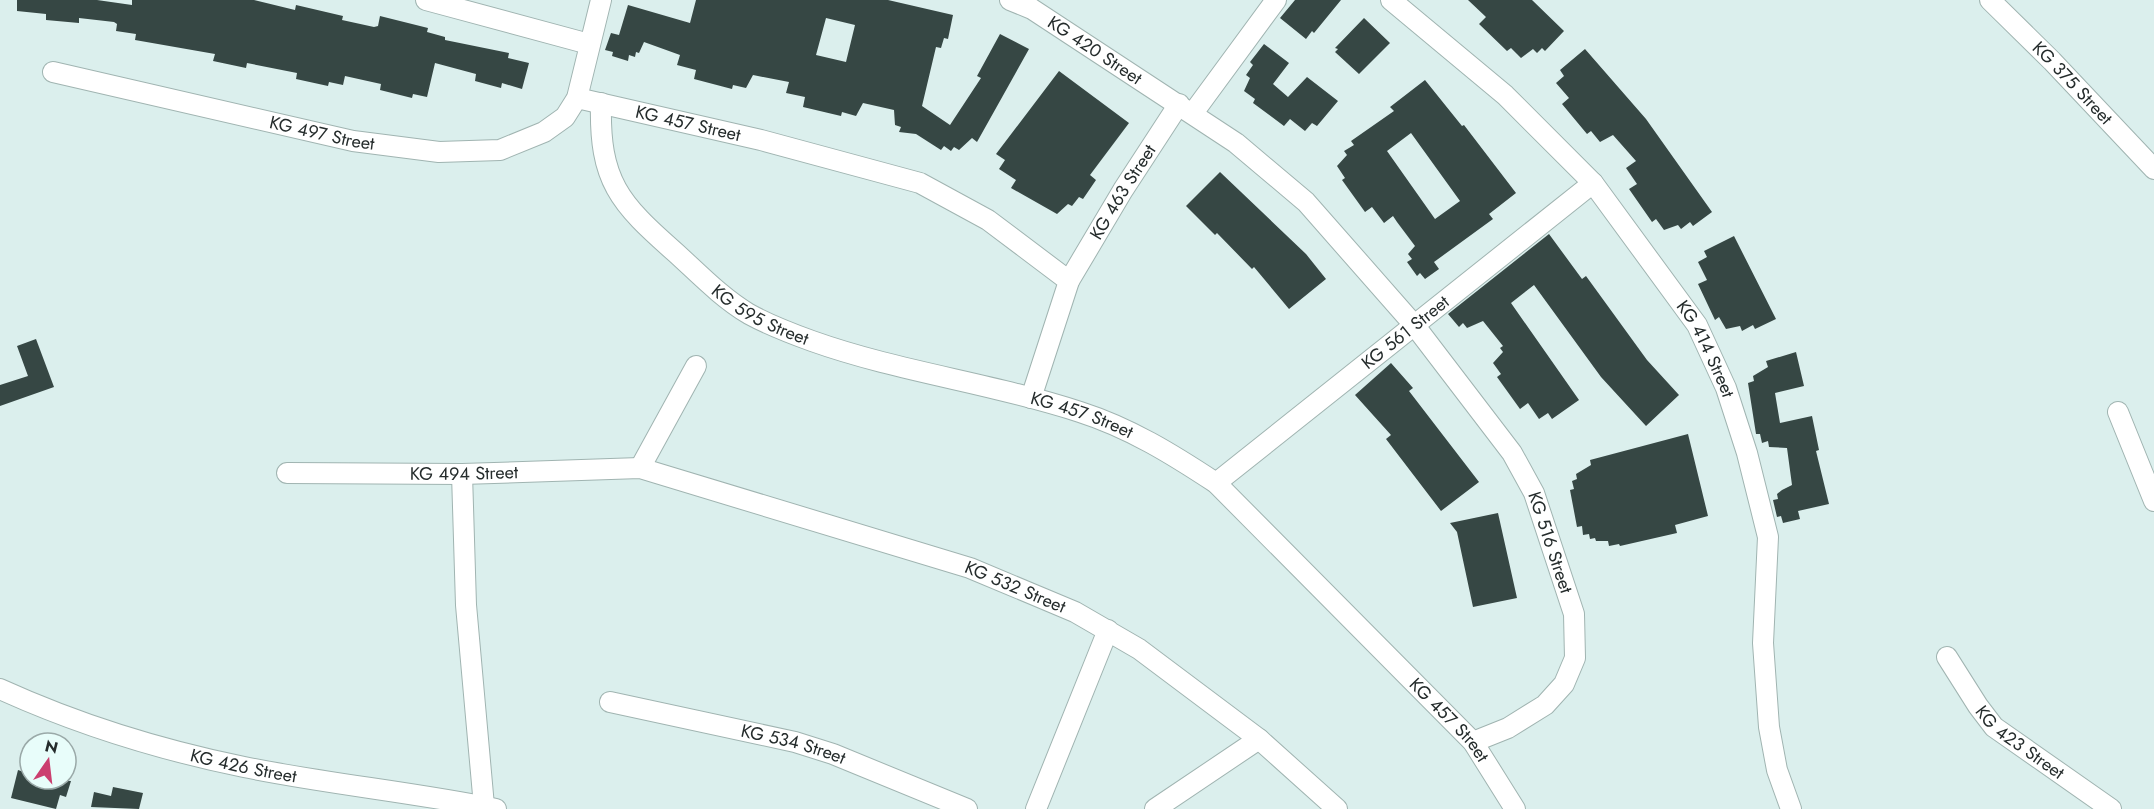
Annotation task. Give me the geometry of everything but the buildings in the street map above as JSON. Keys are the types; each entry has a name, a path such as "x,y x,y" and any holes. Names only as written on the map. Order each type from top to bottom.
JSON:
{"street":[{"path":"426,0 590,44"},
{"path":"577,98 601,0"},
{"name":"KG 420 Street","path":"1010,0 1033,5 1236,142 1306,202 1415,326"},
{"name":"KG 463 Street","path":"1069,281 1123,190 1276,0"},
{"name":"KG 414 Street","path":"1391,0 1505,94 1593,183 1696,326 1726,388 1747,453 1768,537 1763,643 1769,727 1777,770 1791,809"},
{"name":"KG 375 Street","path":"1990,0 2052,61 2154,169"},
{"name":"KG 497 Street","path":"53,72 353,141 440,152 500,150 524,142 565,117 577,98"},
{"name":"KG 457 Street","path":"577,98 761,141 920,183 988,220 1069,281 1030,398 1078,411 1125,428 1166,450 1216,483 1473,742 1515,809"},
{"name":"KG 595 Street","path":"601,103 600,137 603,159 627,206 642,224 729,300 776,327 843,352 1030,398"},
{"name":"KG 561 Street","path":"1216,483 1593,183"},
{"name":"KG 516 Street","path":"1415,326 1512,453 1534,494 1574,614 1575,658 1564,684 1545,705 1522,720 1473,742"},
{"path":"640,468 696,366"},
{"path":"2118,412 2154,501"},
{"name":"KG 494 Street","path":"287,473 462,474 640,468"},
{"name":"KG 532 Street","path":"640,468 970,568 1065,608 1108,630 1182,680 1259,739 1337,809"},
{"path":"462,474 466,606 490,808"},
{"path":"1036,809 1108,630"},
{"name":"KG 423 Street","path":"1947,657 1994,727 2111,809"},
{"name":"KG 426 Street","path":"0,689 40,707 187,754 385,800 490,808"},
{"name":"KG 534 Street","path":"610,702 710,722 804,745 833,754 967,809"},
{"path":"1155,809 1259,739"}]}
